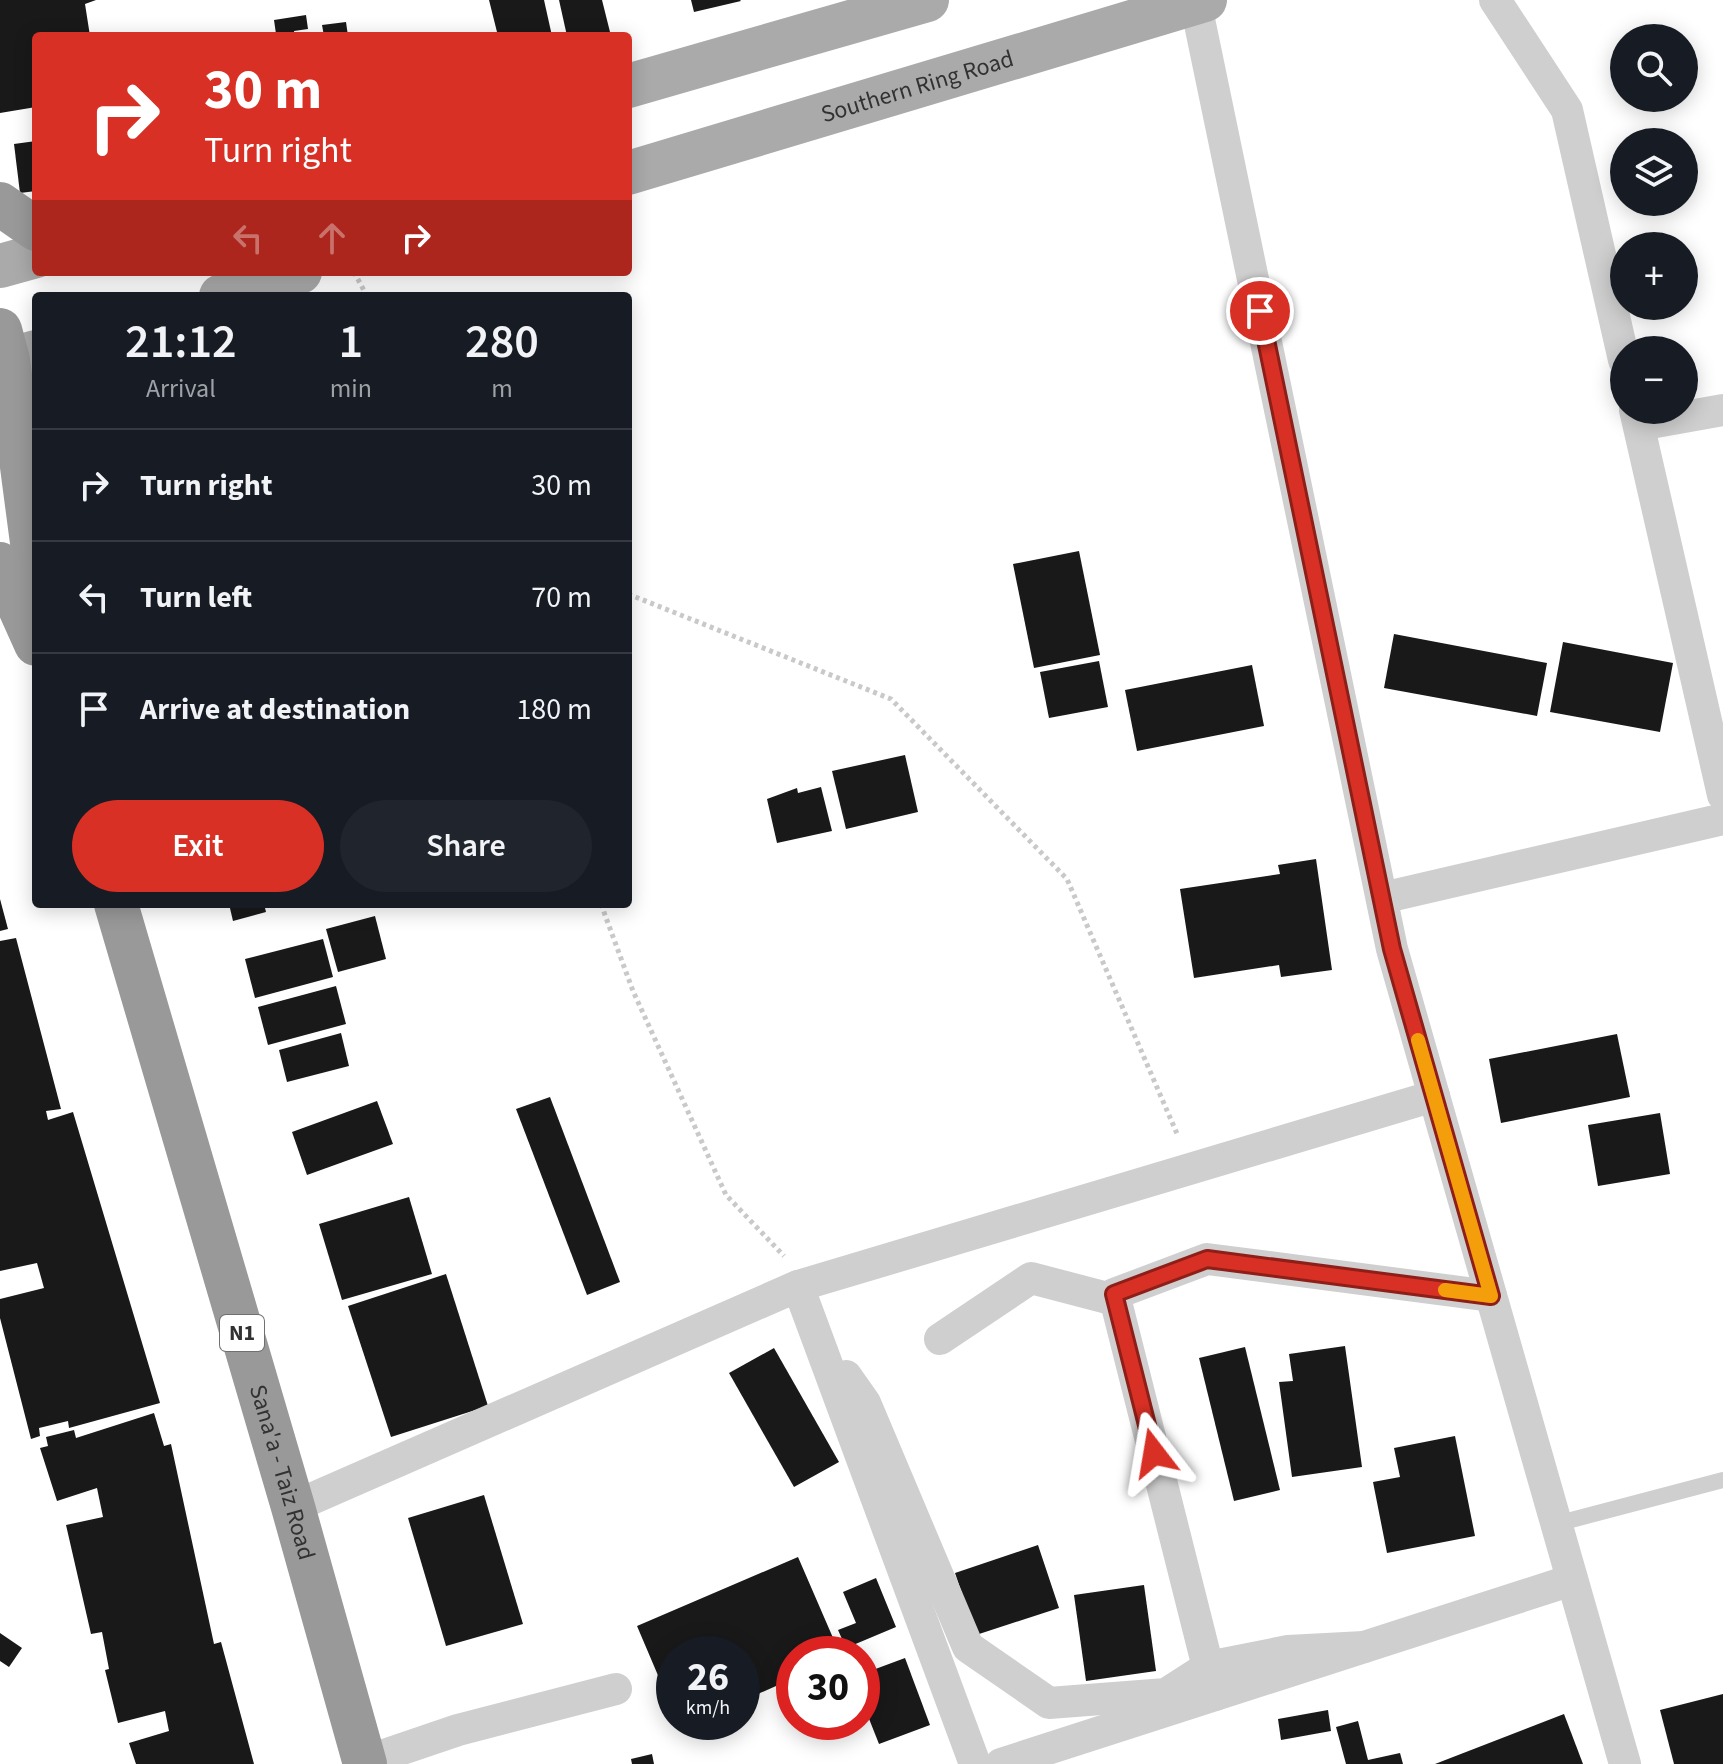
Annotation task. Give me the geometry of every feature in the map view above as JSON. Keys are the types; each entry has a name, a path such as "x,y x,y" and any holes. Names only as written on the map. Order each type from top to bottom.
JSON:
{"highway":[{"path":"0,204 32,226"},
{"path":"11,351 32,494"},
{"path":"0,564 32,635"},
{"name":"Sana'a - Taiz Road","path":"117,908 293,1507 364,1763"}],"main road":[{"path":"632,85 927,0"},
{"name":"Southern Ring Road","path":"632,172 1199,1"},
{"path":"0,266 32,257"},
{"path":"234,292 287,276"}],"street":[{"path":"1495,0 1567,110 1619,336"},
{"path":"1199,1 1392,949 1625,1764"},
{"path":"1698,412 1723,410"},
{"path":"1638,424 1723,795"},
{"path":"1382,898 1723,819"},
{"path":"293,1507 804,1284 1434,1096"},
{"path":"1211,1681 1114,1294 1207,1259 1491,1296"},
{"path":"940,1339 1031,1278 1115,1300"},
{"path":"804,1284 816,1335 975,1764"},
{"path":"816,1335 865,1403 968,1647 1049,1703 1166,1694 1364,1647 1572,1580"},
{"path":"1001,1764 1211,1681"},
{"path":"364,1763 458,1730 616,1689"}],"lane":[{"path":"1556,1524 1723,1480"}],"path":[{"path":"632,596 891,699 1067,879 1191,1168"},
{"path":"602,908 633,991 726,1195 804,1284"}],"building":[{"path":"0,0 96,0 85,4 89,32 32,32 32,108 0,113"},
{"path":"489,0 544,0 551,32 497,32"},
{"path":"559,0 602,0 610,32 566,32"},
{"path":"691,0 740,0 741,1 694,12"},
{"path":"306,15 308,29 276,32 274,20"},
{"path":"346,22 347,32 323,32 322,25"},
{"path":"32,142 32,192 20,193 14,144"},
{"path":"1079,551 1100,655 1034,668 1013,564"},
{"path":"1394,634 1547,663 1537,716 1384,688"},
{"path":"1563,642 1673,663 1660,732 1550,712"},
{"path":"1099,661 1108,707 1049,718 1040,672"},
{"path":"1252,665 1264,726 1137,751 1125,690"},
{"path":"905,755 918,812 846,829 832,771"},
{"path":"821,787 832,831 777,843 767,799 797,788 798,793"},
{"path":"1316,859 1332,970 1281,977 1279,965 1194,978 1180,889 1280,874 1278,865"},
{"path":"0,899 8,929 0,931"},
{"path":"230,908 265,908 266,912 233,921"},
{"path":"375,916 386,959 338,972 326,929"},
{"path":"16,938 61,1109 46,1111 48,1120 73,1112 160,1403 69,1428 68,1421 39,1428 40,1436 31,1439 0,1318 0,1299 44,1288 37,1263 0,1271 0,941"},
{"path":"323,939 333,977 255,998 245,959"},
{"path":"336,986 346,1024 268,1045 258,1007"},
{"path":"341,1033 349,1066 287,1082 279,1050"},
{"path":"1617,1034 1630,1097 1501,1123 1489,1059"},
{"path":"550,1097 620,1282 587,1295 516,1109"},
{"path":"377,1101 393,1144 307,1175 292,1132"},
{"path":"1660,1113 1670,1174 1598,1186 1588,1125"},
{"path":"409,1197 432,1274 342,1300 319,1224"},
{"path":"446,1274 488,1406 391,1437 348,1306"},
{"path":"1345,1346 1362,1467 1292,1477 1279,1382 1293,1381 1289,1354"},
{"path":"1245,1347 1280,1490 1234,1501 1199,1358"},
{"path":"774,1348 839,1462 794,1487 729,1373"},
{"path":"154,1413 164,1446 171,1444 214,1644 221,1642 254,1764 136,1764 129,1743 169,1731 165,1711 118,1723 105,1670 109,1669 102,1632 91,1634 66,1525 103,1517 97,1488 57,1501 40,1448 48,1446 46,1437 74,1430 76,1438"},
{"path":"1455,1436 1475,1536 1387,1553 1373,1482 1400,1477 1394,1448"},
{"path":"484,1495 523,1624 446,1646 408,1518"},
{"path":"1038,1545 1059,1608 976,1635 955,1573"},
{"path":"798,1557 832,1636 776,1636 776,1686 760,1693 760,1636 656,1636 656,1671 637,1626"},
{"path":"876,1578 896,1627 875,1636 841,1636 838,1630 856,1623 843,1592"},
{"path":"1144,1585 1156,1671 1086,1681 1074,1595"},
{"path":"0,1633 22,1648 9,1667 0,1661"},
{"path":"905,1658 930,1725 879,1744 877,1740 880,1740 880,1667"},
{"path":"1723,1694 1723,1764 1674,1764 1660,1710"},
{"path":"1328,1710 1331,1731 1281,1740 1278,1719"},
{"path":"1564,1714 1583,1764 1435,1764"},
{"path":"1358,1721 1368,1760 1400,1753 1403,1764 1346,1764 1336,1727"},
{"path":"652,1754 654,1764 632,1764 631,1759"}],"slow traffic":[{"path":"1418,1040 1491,1296 1445,1290"}],"route":[{"path":"1154,1453 1114,1294 1207,1259 1491,1296 1392,949 1260,311"}]}
